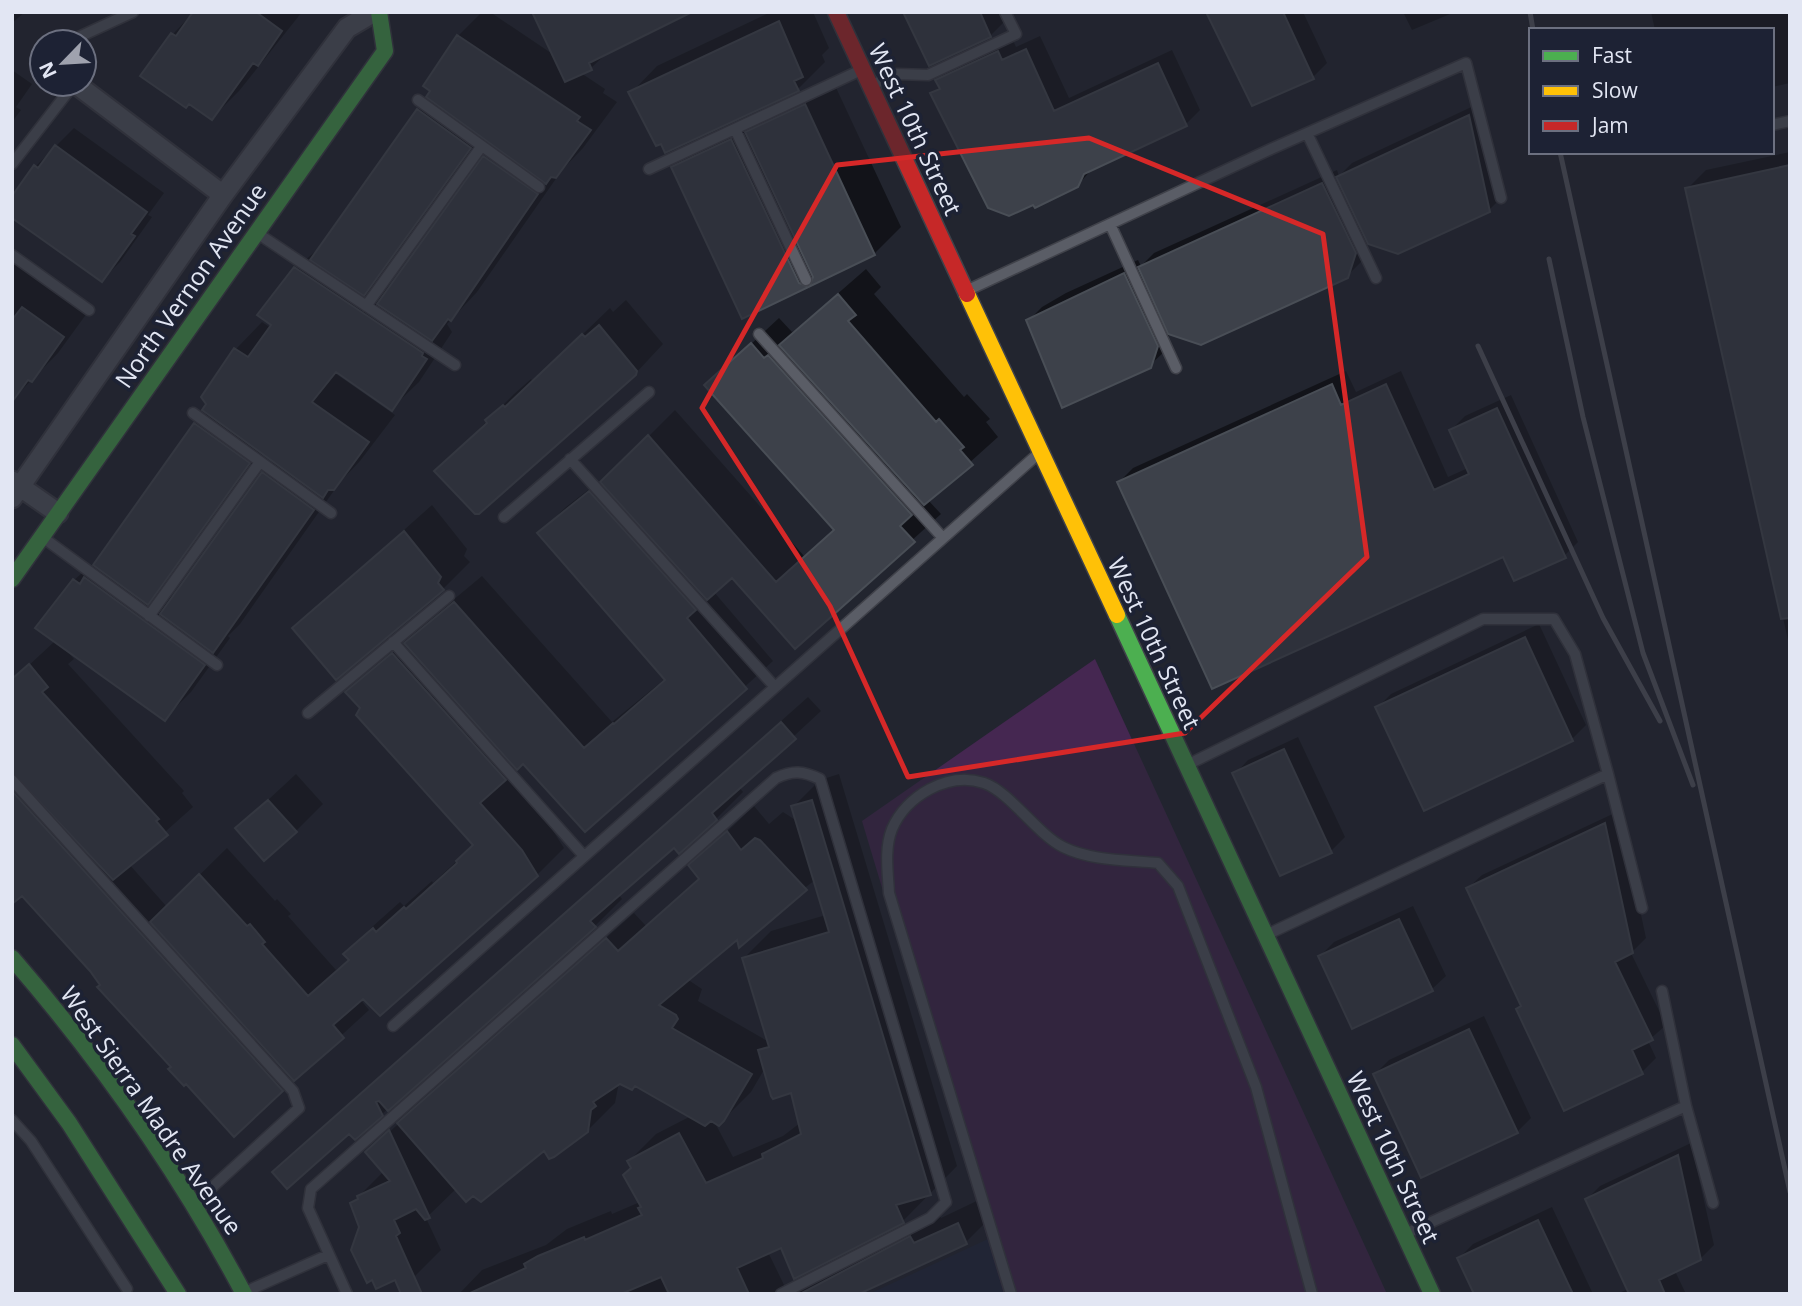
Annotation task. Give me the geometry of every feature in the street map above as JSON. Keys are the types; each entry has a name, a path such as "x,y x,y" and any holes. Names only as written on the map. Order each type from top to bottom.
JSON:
{"street":[{"name":"North Vernon Avenue","path":"15,488 223,195 348,26 374,12"},
{"name":"North Vernon Avenue","path":"12,579 385,51 379,12"},
{"name":"West 10th Street","path":"836,12 1432,1294"},
{"path":"94,98 223,195"},
{"path":"15,488 58,513"},
{"name":"West Sierra Madre Avenue","path":"12,958 42,991 130,1110 217,1240 244,1293"},
{"path":"12,1045 98,1168 178,1294"}],"lane":[{"path":"98,28 133,12"},
{"path":"871,86 897,74 928,75 1016,34 1005,12"},
{"path":"966,291 1307,133 1466,63 1500,198"},
{"path":"649,169 863,69"},
{"path":"12,164 64,98"},
{"path":"418,100 540,187"},
{"path":"734,129 806,280"},
{"path":"1307,133 1376,278"},
{"path":"366,306 481,147"},
{"path":"1110,224 1176,368"},
{"path":"257,233 455,365"},
{"path":"12,255 89,310"},
{"path":"759,334 943,538"},
{"path":"503,517 649,392"},
{"path":"193,414 331,513"},
{"path":"393,1026 1041,451"},
{"path":"570,459 775,687"},
{"path":"149,616 260,462"},
{"path":"41,537 217,665"},
{"path":"308,713 449,596"},
{"path":"1187,765 1483,619 1554,619 1575,653 1642,908"},
{"path":"393,642 584,856"},
{"path":"345,1293 307,1209 311,1189 776,778 789,772 804,771 820,779 946,1202 930,1217 780,1294"},
{"path":"1266,935 1608,774"},
{"path":"12,780 293,1091 299,1108 193,1204"},
{"path":"1011,1294 909,967 890,893 887,853 891,830 904,809 925,790 946,782 985,783 1062,847 1089,856 1158,863 1178,886 1256,1087 1312,1294"},
{"path":"1662,991 1686,1106 1713,1203"},
{"path":"1405,1234 1686,1106"},
{"path":"12,1119 31,1141 127,1289"},
{"path":"244,1293 328,1255"}],"highlighted area":[{"path":"1089,138 1323,234 1367,557 1185,733 908,777 830,606 702,408 837,165"}],"shaded area":[{"path":"1095,659 1387,1294 1004,1294 862,821"},
{"path":"988,1239 1004,1294 869,1294"}],"building":[{"path":"193,12 256,12 282,31 258,66 253,63 212,120 189,104 186,108 140,76 171,33 176,36"},
{"path":"532,12 692,12 589,63 592,70 565,82"},
{"path":"903,12 980,12 991,37 929,66"},
{"path":"1206,12 1283,12 1314,79 1252,106"},
{"path":"779,21 803,77 794,81 799,91 665,153 661,144 656,146 628,92"},
{"path":"457,35 580,117 577,121 591,130 556,178 551,177 546,184 426,97 430,91 423,86"},
{"path":"1026,49 1054,111 1158,63 1187,126 1084,174 1078,187 1035,208 1033,205 1009,216 988,208 930,93 940,89 935,80 998,51 1002,60"},
{"path":"805,104 875,255 809,287 813,277 745,132"},
{"path":"417,109 471,148 364,296 310,260"},
{"path":"1469,115 1490,212 1398,254 1368,244 1336,177"},
{"path":"731,139 799,283 809,287 742,319 671,167"},
{"path":"55,145 147,212 131,234 135,236 102,282 12,218 12,196 34,165 38,168"},
{"path":"483,156 538,194 451,321 448,319 432,341 377,304"},
{"path":"1790,165 1790,618 1781,619 1685,188"},
{"path":"1322,183 1356,253 1348,278 1201,345 1168,334 1138,267"},
{"path":"294,267 423,353 422,356 427,359 392,411 336,372 312,402 369,442 334,490 328,490 323,498 202,410 206,404 201,397 234,348 248,357 271,325 257,315"},
{"path":"1124,273 1158,346 1151,368 1062,408 1026,320"},
{"path":"838,294 856,315 848,321 936,422 939,419 964,447 960,450 973,465 924,505 779,345"},
{"path":"22,307 64,337 32,382 28,380 12,402 12,320"},
{"path":"599,325 637,371 636,375 479,514 475,514 434,471 487,423 485,420 503,405 505,407 582,334 585,337"},
{"path":"751,343 764,358 768,355 912,515 900,526 915,542 795,649 732,578 707,600 600,482 648,435 776,582 834,530 704,385"},
{"path":"1332,384 1341,405 1386,384 1434,490 1469,474 1449,430 1497,408 1566,558 1514,581 1503,557 1212,689 1117,482"},
{"path":"194,423 250,463 148,605 93,565"},
{"path":"262,472 314,510 213,653 160,614"},
{"path":"589,491 696,610 687,618 747,689 585,832 523,764 517,770 404,643 454,602 584,748 614,724 665,680 537,533"},
{"path":"404,531 441,577 438,583 444,590 336,680 292,628"},
{"path":"84,577 205,665 165,721 35,628 73,579 80,584"},
{"path":"1525,637 1573,741 1424,811 1375,707"},
{"path":"392,653 506,780 480,803 522,850 538,876 380,1016 363,999 333,1025 344,1038 294,1081 150,922 199,874 247,926 250,924 265,942 262,944 308,996 349,960 343,954 373,928 376,932 404,907 406,909 457,863 473,845 356,715 360,708 345,692"},
{"path":"29,664 48,687 42,692 159,819 156,821 168,835 113,880 12,773 12,679"},
{"path":"781,722 796,739 712,813 717,820 679,854 674,848 590,921 596,927 388,1111 379,1101 376,1102 383,1116 355,1140 349,1134 287,1189 272,1172"},
{"path":"1284,749 1332,853 1280,876 1232,773"},
{"path":"12,791 283,1091 234,1137 186,1084 184,1086 168,1069 171,1067 97,987 100,985 90,971 22,896 12,904"},
{"path":"268,800 297,832 264,861 235,828"},
{"path":"812,800 931,1195 896,1205 904,1223 794,1279 781,1248 737,1268 749,1294 669,1294 661,1277 621,1294 468,1294 526,1268 524,1264 538,1256 584,1237 585,1240 642,1215 638,1208 641,1207 623,1175 631,1168 627,1161 679,1133 706,1183 763,1158 762,1154 801,1134 791,1093 773,1099 771,1096 758,1050 769,1047 742,958 829,932 791,806"},
{"path":"1605,823 1633,953 1615,962 1653,1040 1632,1050 1643,1074 1564,1111 1516,1009 1521,1006 1466,888"},
{"path":"727,831 741,850 755,838 760,840 807,890 739,948 737,940 659,1005 676,1015 678,1019 672,1028 752,1074 724,1121 719,1126 711,1121 705,1126 635,1086 632,1090 620,1084 593,1102 596,1106 591,1110 588,1132 554,1157 549,1159 544,1151 481,1202 473,1196 466,1202 397,1123 606,938 618,951 699,879 688,865"},
{"path":"1399,919 1433,991 1352,1029 1318,956"},
{"path":"1469,1029 1518,1133 1421,1178 1373,1074"},
{"path":"389,1130 430,1218 425,1220 416,1209 394,1220 400,1233 396,1236 422,1294 401,1294 395,1280 376,1289 372,1280 367,1283 351,1250 359,1227 350,1203 358,1199 357,1196 390,1181 365,1152"},
{"path":"1678,1155 1701,1260 1659,1280 1665,1294 1629,1294 1585,1199"},
{"path":"1538,1220 1573,1294 1474,1294 1457,1258"},
{"path":"958,1223 967,1244 859,1294 800,1294 910,1236 914,1243"}],"railway":[{"path":"1530,12 1533,28"},
{"path":"1560,154 1790,1192"},
{"path":"1549,259 1583,417 1643,653 1693,785"},
{"path":"1478,346 1603,618 1660,721"}],"traffic: fast":[{"path":"12,579 385,51 379,12"},
{"path":"1117,615 1432,1294"},
{"path":"12,958 77,1037 138,1120 193,1205 244,1294"},
{"path":"12,1045 69,1123 178,1294"}],"traffic: slow":[{"path":"967,294 1117,615"}],"traffic: jam":[{"path":"836,12 967,294"}]}
